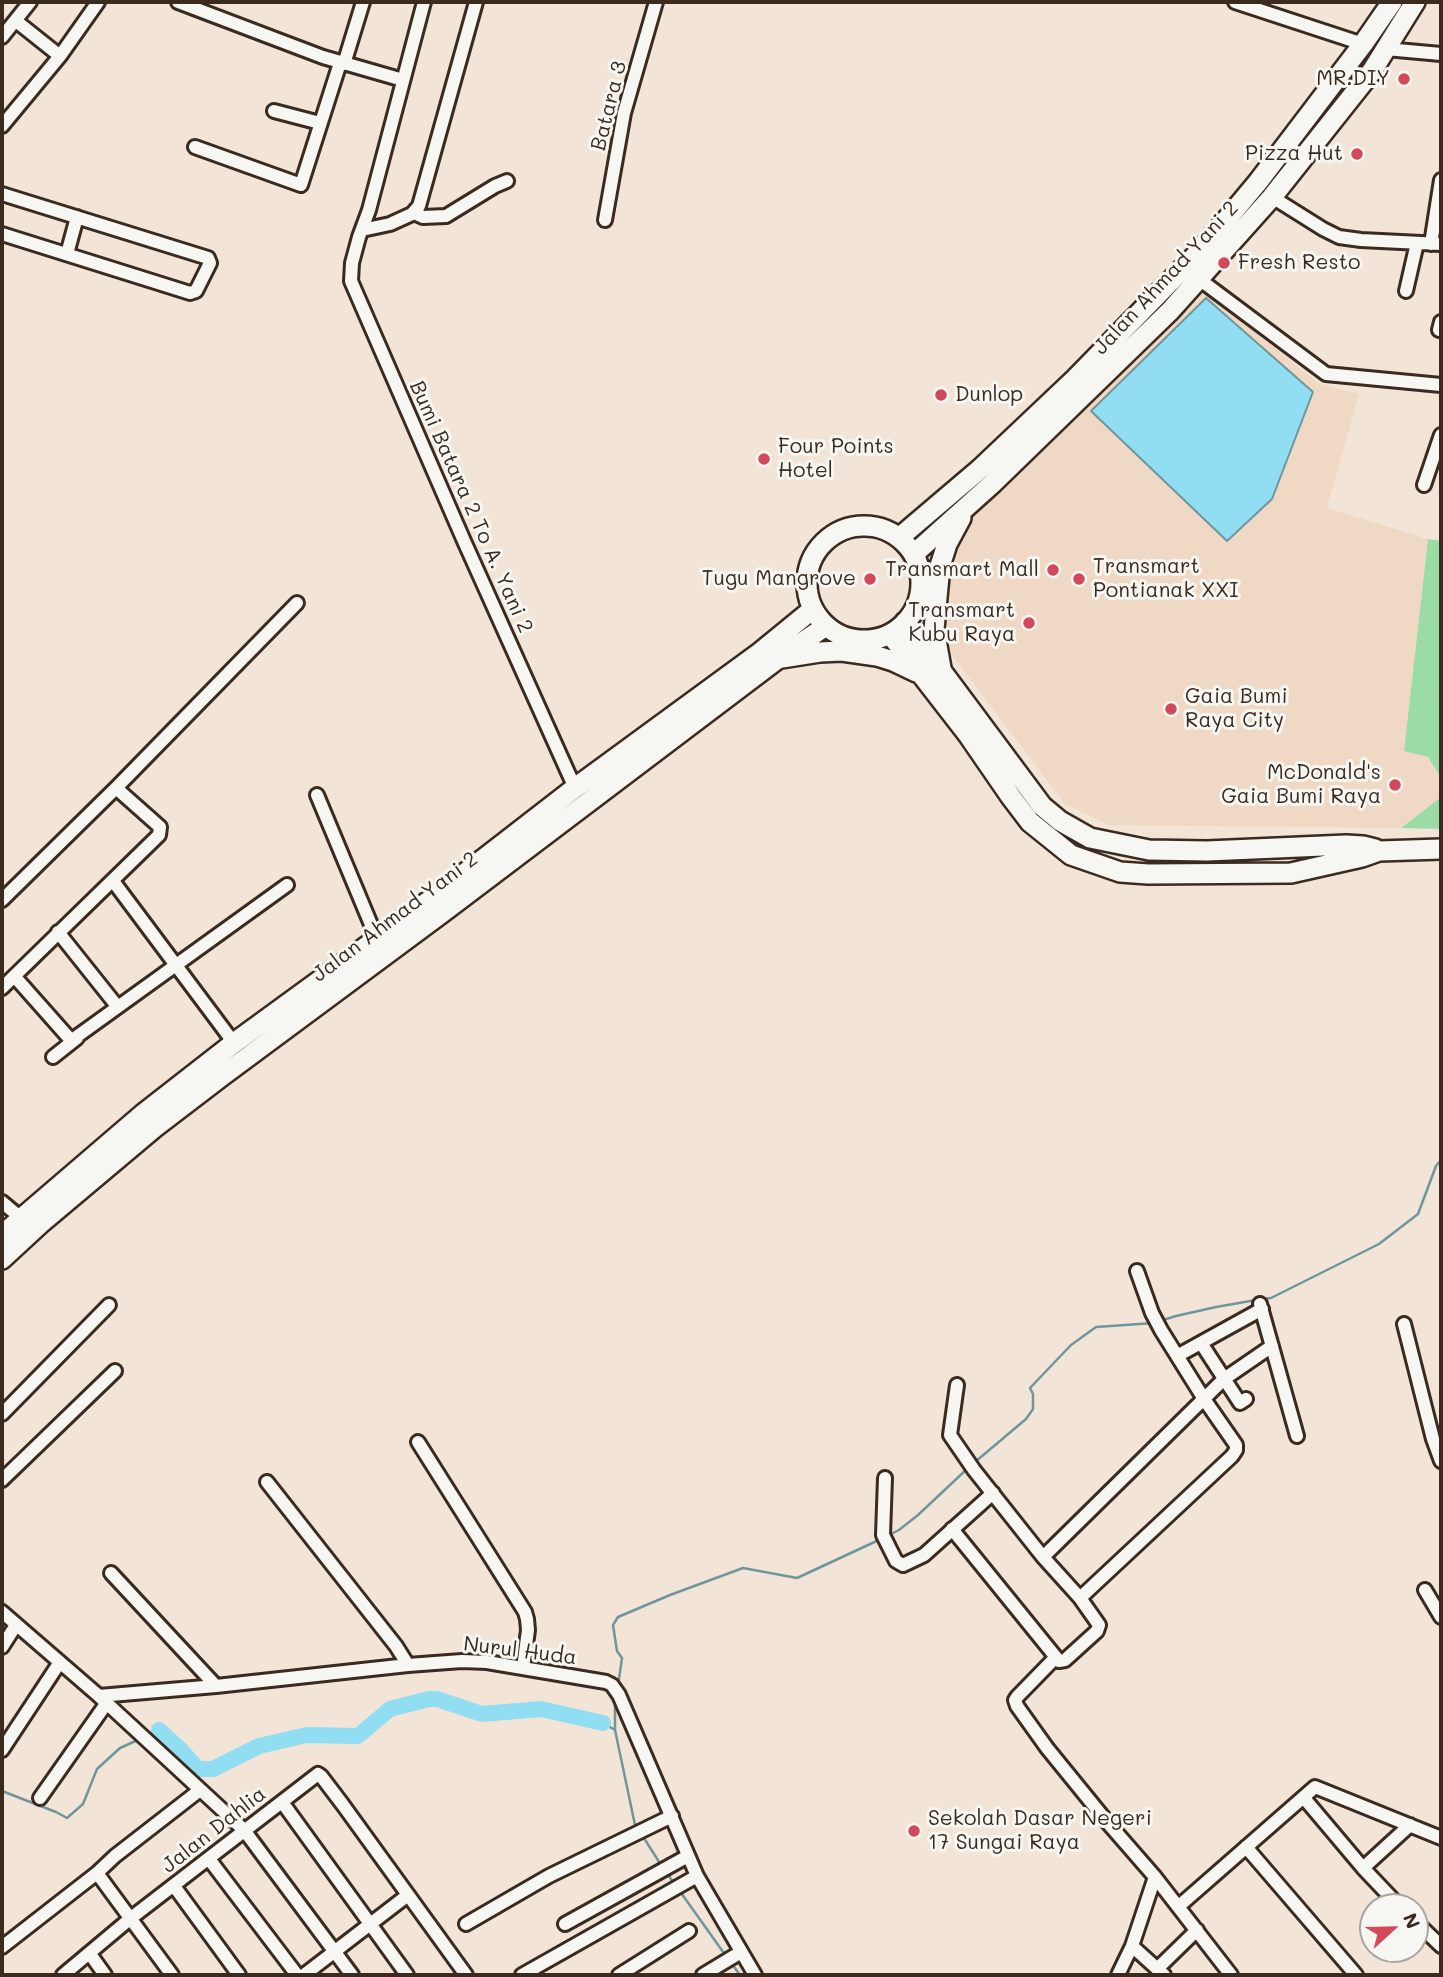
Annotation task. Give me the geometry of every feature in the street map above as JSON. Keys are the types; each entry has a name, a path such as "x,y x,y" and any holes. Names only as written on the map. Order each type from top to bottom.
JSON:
{"highway":[{"name":"Jalan Ahmad Yani 2","path":"900,537 979,469 1067,387 1203,248 1261,179 1392,2"},
{"name":"Jalan Ahmad Yani 2","path":"914,554 966,508 1170,311 1272,197 1372,71 1415,2"},
{"path":"933,674 940,566 947,544 966,508"},
{"path":"860,525 874,526 900,537 914,554 922,580 915,610 897,628 877,640 846,638 832,631 813,609 808,596 807,575 814,554 833,534 860,525"},
{"name":"Jalan Ahmad Yani 2","path":"2,1235 143,1114 234,1043 758,654 813,609"},
{"name":"Jalan Ahmad Yani 2","path":"2,1259 154,1128 779,658 826,626"},
{"path":"897,628 933,674 969,736 1030,822 1070,855 1120,872 1291,873 1379,851 1441,849"},
{"path":"779,658 833,651 858,653 877,656 933,674"}],"street":[{"path":"30,2 6,29 60,56"},
{"path":"2,126 60,56 98,2"},
{"path":"178,2 342,63 403,80"},
{"path":"195,147 301,185 363,2"},
{"name":"Bumi Batara 2 To A. Yani 2","path":"424,2 352,263 351,281 575,788"},
{"path":"360,234 414,213 419,206 476,2"},
{"name":"Batara 3","path":"605,220 624,113 656,2"},
{"path":"1239,2 1363,44"},
{"path":"1385,49 1441,54"},
{"path":"274,111 320,123"},
{"path":"1272,197 1339,237 1436,244 1441,180"},
{"path":"414,213 423,218 446,216 507,181"},
{"path":"2,194 208,258 210,264 196,291 190,293 2,234"},
{"path":"66,254 77,217"},
{"path":"1406,290 1417,243"},
{"path":"1199,279 1326,374 1441,385"},
{"path":"1424,485 1441,435"},
{"path":"2,900 297,603"},
{"path":"2,988 159,835 160,827 116,788"},
{"path":"317,794 377,939"},
{"path":"113,881 234,1043"},
{"path":"53,1056 117,1006 287,885"},
{"path":"58,932 117,1006"},
{"path":"15,977 69,1038 77,1038"},
{"path":"2,1202 20,1218"},
{"path":"1080,1598 1236,1450 1236,1446 1157,1322 1137,1271"},
{"path":"2,1414 109,1305"},
{"path":"1177,1356 1261,1307 1297,1436"},
{"path":"1404,1324 1441,1461"},
{"path":"1201,1343 1240,1403 1246,1399"},
{"path":"1043,1557 1224,1380 1272,1346"},
{"path":"2,1480 115,1371"},
{"path":"952,1529 1059,1661 1065,1660 1097,1631 1098,1625 1080,1598 1043,1557 970,1465 950,1435 957,1385"},
{"path":"418,1442 525,1612 528,1630 523,1668"},
{"path":"885,1478 885,1538 896,1562 904,1565 924,1555 993,1493"},
{"path":"267,1482 408,1665"},
{"path":"111,1573 216,1686"},
{"path":"1425,1590 1441,1617"},
{"path":"2,1612 244,1830 352,1975"},
{"path":"2,1647 16,1625"},
{"path":"1056,1657 1017,1697 1017,1706 1047,1748 1156,1877 1231,1975"},
{"name":"Nurul Huda","path":"102,1700 408,1665 475,1661 606,1682 616,1692 672,1816 688,1856 691,1879 735,1955 755,1975"},
{"path":"2,1750 60,1662"},
{"path":"40,1798 102,1700"},
{"name":"Jalan Dahlia","path":"63,1975 131,1918 318,1774 408,1895"},
{"path":"1179,1906 1317,1787 1441,1838"},
{"path":"2,1947 201,1790"},
{"path":"1304,1798 1387,1893"},
{"path":"282,1802 407,1975"},
{"path":"466,1924 549,1876 672,1816"},
{"path":"1363,1868 1410,1825"},
{"path":"1246,1847 1356,1975"},
{"path":"565,1924 688,1856"},
{"path":"209,1858 297,1975"},
{"path":"97,1873 172,1975"},
{"path":"1118,1975 1132,1946 1156,1877"},
{"path":"522,1975 691,1879"},
{"path":"174,1886 239,1975"},
{"path":"304,1975 408,1895 466,1975"},
{"path":"1132,1946 1160,1972 1197,1930"},
{"path":"619,1975 690,1931"},
{"path":"90,1954 105,1975"},
{"path":"703,1975 735,1955"}],"shaded area":[{"path":"1203,290 1318,383 1359,394 1327,508 1428,539 1404,751 1428,757 1441,778 1441,797 1401,828 1108,825 1065,804 945,646 947,561 953,537"}],"green space":[{"path":"1428,539 1441,541 1441,778 1428,757 1404,751"},
{"path":"1441,797 1441,829 1401,828"}],"water":[{"path":"1206,298 1313,392 1272,499 1227,541 1091,411"}],"waterway":[{"path":"1262,1299 1271,1298 1379,1244 1418,1214 1436,1166 1441,1160"},
{"path":"1160,1321 1256,1300"},
{"path":"975,1462 1026,1419 1033,1409 1033,1394 1030,1388 1071,1345 1096,1327 1154,1323"},
{"path":"887,1536 918,1515 967,1469"},
{"path":"618,1686 622,1658 617,1651 613,1625 618,1617 743,1568 797,1578 881,1539"},
{"path":"2,1602 92,1682"},
{"path":"159,1730 198,1769 213,1769 259,1746 307,1735 358,1736 390,1709 429,1699 437,1699 482,1714 541,1709 603,1723"},
{"path":"615,1700 615,1730"},
{"path":"603,1723 615,1730 638,1829"},
{"path":"149,1734 159,1730"},
{"path":"2,1791 67,1818 83,1804 97,1769 120,1748 140,1739"},
{"path":"642,1835 661,1865"},
{"path":"667,1873 675,1885"},
{"path":"679,1890 726,1956"},
{"path":"732,1964 740,1975"}],"place":[{"name":"MR.DIY","path":"1404,79"},
{"name":"Pizza Hut","path":"1357,154"},
{"name":"Fresh Resto","path":"1224,263"},
{"name":"Dunlop","path":"941,395"},
{"name":"Four Points Hotel","path":"764,459"},
{"name":"Transmart Mall","path":"1053,570"},
{"name":"Tugu Mangrove","path":"870,579"},
{"name":"Transmart Pontianak XXI","path":"1079,579"},
{"name":"Transmart Kubu Raya","path":"1029,623"},
{"name":"Gaia Bumi Raya City","path":"1171,709"},
{"name":"McDonald's Gaia Bumi Raya","path":"1395,785"},
{"name":"Sekolah Dasar Negeri 17 Sungai Raya","path":"914,1831"}]}
